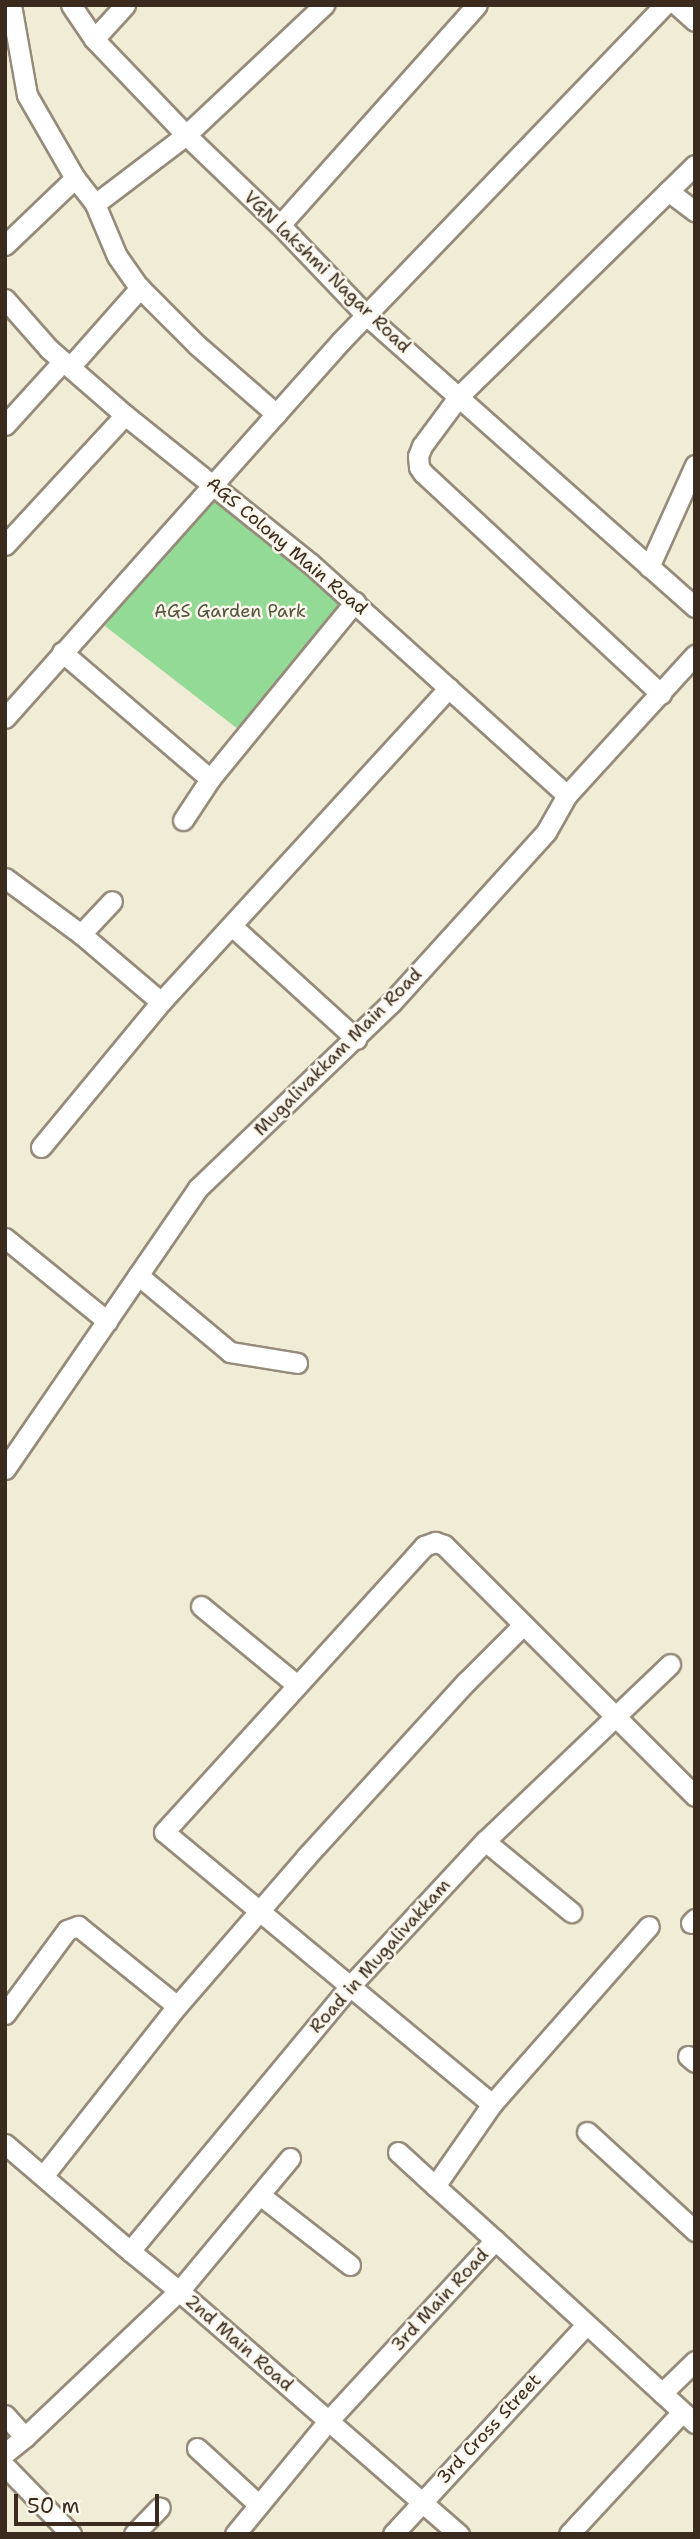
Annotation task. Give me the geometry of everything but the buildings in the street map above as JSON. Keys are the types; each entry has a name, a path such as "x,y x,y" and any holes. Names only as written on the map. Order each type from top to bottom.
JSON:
{"street":[{"path":"11,5 27,95 75,178 95,204 117,256 140,288 197,345 276,414"},
{"name":"VGN lakshmi Nagar Road","path":"71,5 94,39 366,315 695,607"},
{"path":"94,39 125,5"},
{"path":"95,204 186,135 324,5"},
{"path":"280,225 477,5"},
{"path":"5,718 366,315 664,5"},
{"path":"677,5 695,21"},
{"path":"5,77 21,60"},
{"path":"661,694 419,467 422,446 459,396 695,165"},
{"path":"5,245 75,178"},
{"path":"668,191 695,211"},
{"path":"5,425 140,288"},
{"name":"AGS Colony Main Road","path":"5,299 67,364 125,415 355,602 449,688 473,714 567,795"},
{"path":"5,545 125,415"},
{"path":"649,567 695,465"},
{"path":"183,820 210,779 355,602"},
{"path":"62,652 210,779"},
{"name":"Mugalivakkam Main Road","path":"5,1469 198,1188 356,1039 546,832 567,795 695,655"},
{"path":"41,1147 161,1002 449,688"},
{"path":"5,878 81,934 161,1002"},
{"path":"81,934 112,901"},
{"path":"232,926 356,1039"},
{"path":"5,1238 107,1321"},
{"path":"138,1275 230,1352 298,1363"},
{"path":"492,2104 164,1832 429,1543 444,1545 695,1796"},
{"path":"201,1605 297,1685"},
{"path":"43,2176 177,2006 258,1910 457,1692 523,1625"},
{"name":"Road in Mugalivakkam","path":"130,2251 351,1985 485,1841 670,1664"},
{"path":"485,1841 571,1912"},
{"path":"5,2014 67,1930 78,1926 177,2006"},
{"path":"435,2186 492,2104 649,1926"},
{"path":"587,2132 695,2231"},
{"path":"5,2144 179,2291 290,2158"},
{"path":"398,2152 495,2240"},
{"path":"260,2195 350,2265"},
{"name":"3rd Main Road","path":"235,2534 329,2420 495,2240 689,2417"},
{"name":"2nd Main Road","path":"5,2453 179,2291 459,2534"},
{"name":"3rd Cross Street","path":"393,2534 586,2325"},
{"path":"662,2393 695,2361"},
{"path":"5,2415 25,2437"},
{"path":"569,2534 689,2417"},
{"path":"197,2448 259,2505"},
{"path":"5,2466 71,2534"},
{"path":"134,2534 160,2507"}],"green space":[{"name":"AGS Garden Park","path":"213,486 353,602 243,733 105,626"}]}
